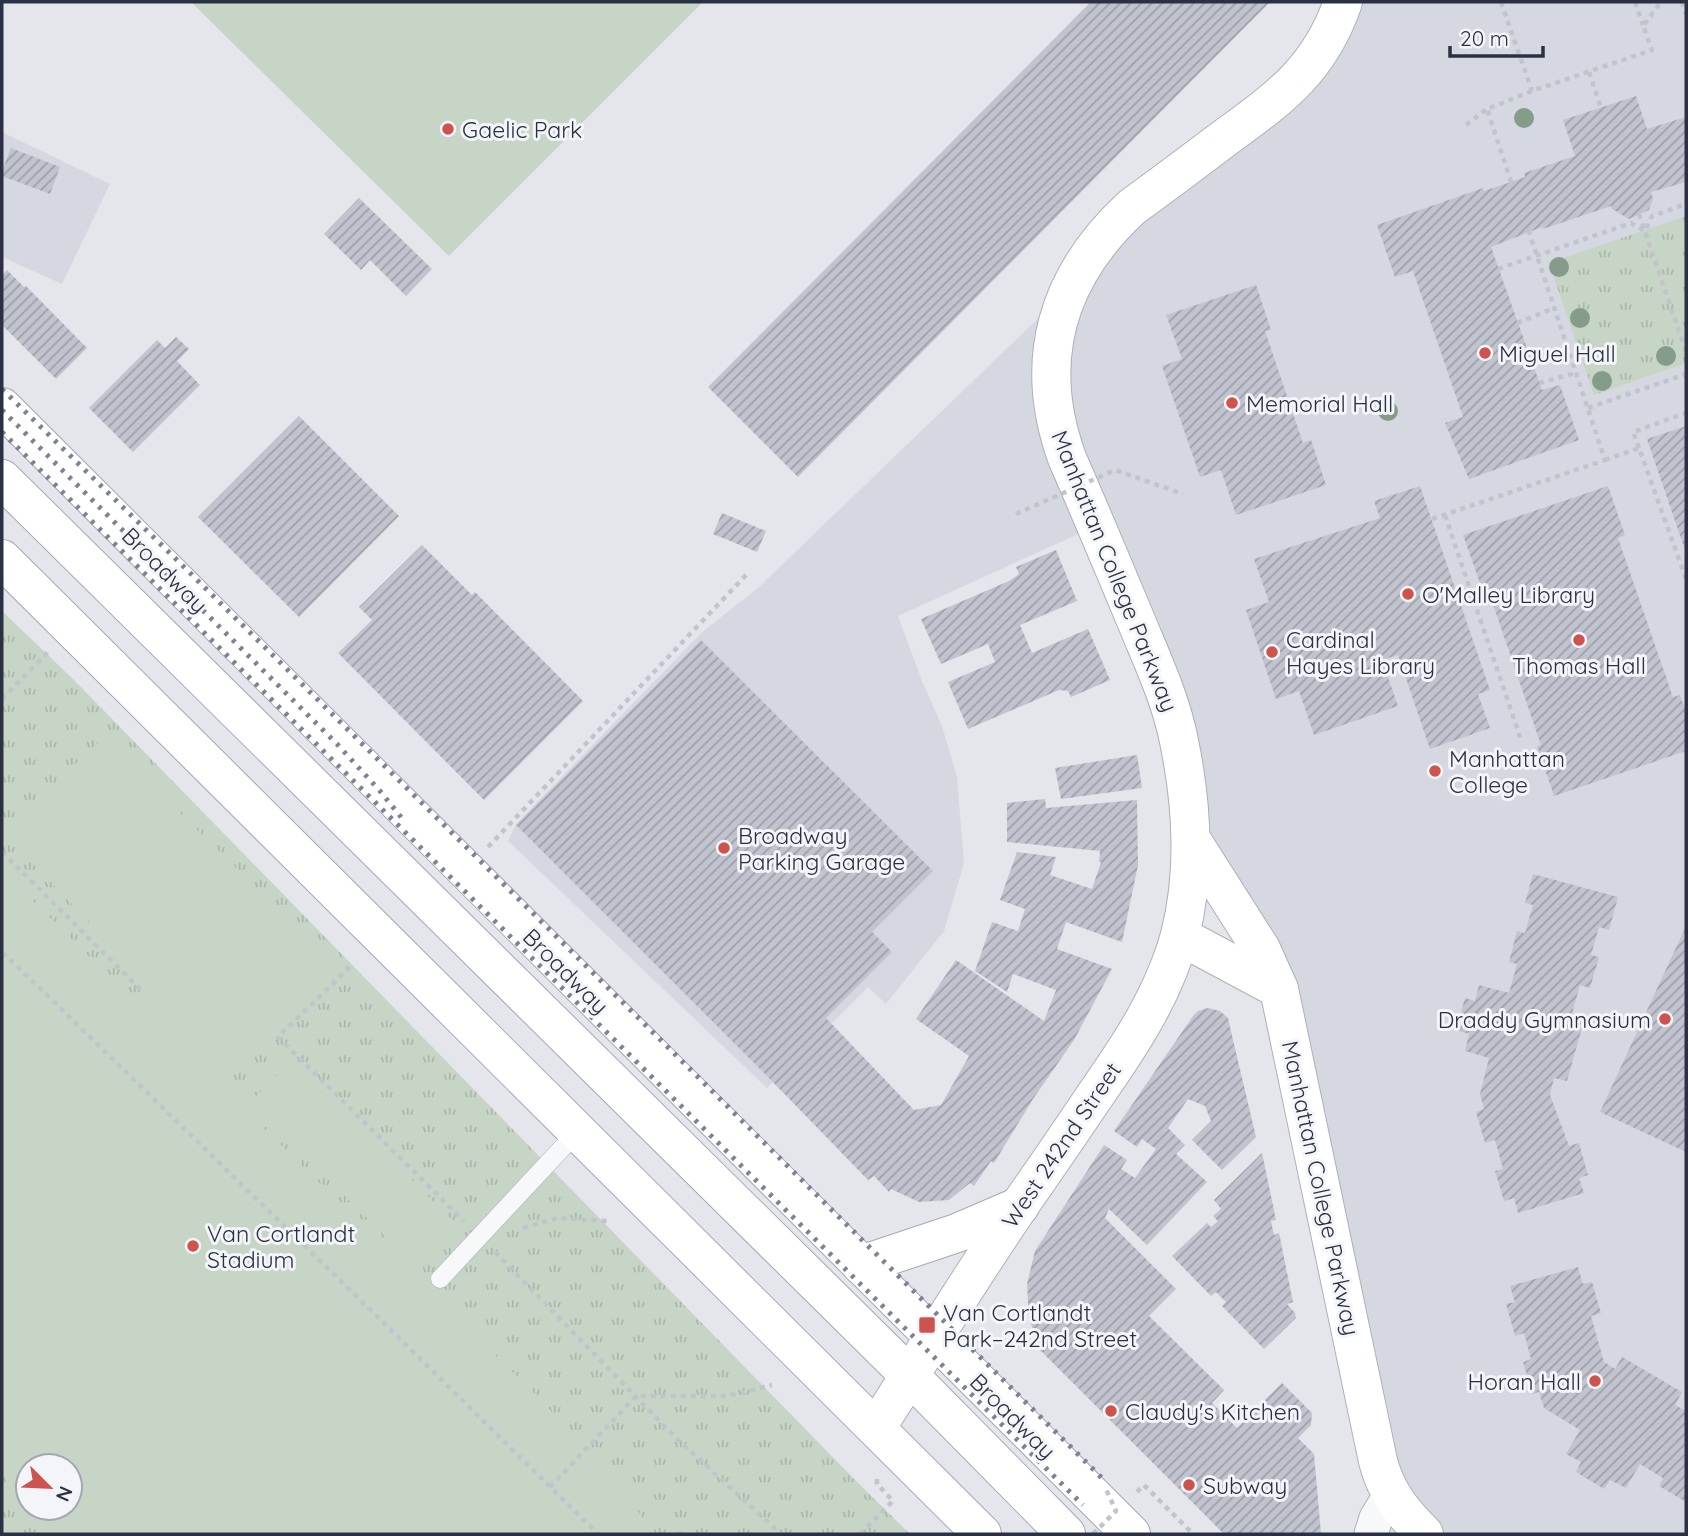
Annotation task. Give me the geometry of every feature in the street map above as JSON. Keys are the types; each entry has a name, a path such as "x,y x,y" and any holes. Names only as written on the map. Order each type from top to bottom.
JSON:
{"main road":[{"name":"Manhattan College Parkway","path":"1343,2 1336,22 1319,53 1288,90 1132,207 1104,235 1077,275 1064,303 1052,353 1051,388 1058,430 1068,458 1172,711 1184,764 1191,839 1261,950 1279,989 1382,1479 1402,1511 1424,1534"},
{"name":"Broadway","path":"2,407 1132,1534"},
{"name":"Broadway","path":"2,479 910,1376 1066,1534"},
{"path":"2,559 17,582 71,629 982,1534"},
{"name":"West 242nd Street","path":"876,1428 1147,1016 1180,936 1187,895 1191,839"},
{"path":"1180,936 1279,989"},
{"path":"861,1265 957,1233 1020,1206"}],"street":[{"path":"1371,1534 1382,1506 1390,1495"}],"lane":[{"path":"440,1279 483,1241 577,1132"}],"path":[{"path":"1501,2 1532,91"},
{"path":"1466,125 1487,109 1652,50 1635,2"},
{"path":"1643,26 1661,2"},
{"path":"1682,2 1686,14"},
{"path":"1589,72 1601,108"},
{"path":"1487,109 1511,182"},
{"path":"1645,231 1652,216 1686,204"},
{"path":"1639,214 1686,352"},
{"path":"1499,268 1631,223 1645,231"},
{"path":"1529,232 1605,460"},
{"path":"1517,323 1555,308"},
{"path":"1539,383 1576,373"},
{"path":"1588,408 1686,374"},
{"path":"1686,413 1633,432 1686,579"},
{"path":"1432,519 1639,449"},
{"path":"1016,514 1115,470 1183,494"},
{"path":"1446,515 1521,740"},
{"path":"485,851 747,574"},
{"path":"2,699 71,629"},
{"path":"2,852 142,991"},
{"path":"2,953 372,1310 598,1534"},
{"path":"350,967 278,1037 676,1438 781,1534"},
{"path":"483,1241 558,1218 607,1221"},
{"path":"550,1487 636,1396 721,1396 772,1385"},
{"path":"860,1534 893,1501 877,1484"},
{"path":"1144,1485 1193,1534"},
{"path":"1093,1534 1116,1511 1105,1488"},
{"path":"677,1534 684,1534"}],"shaded area":[{"name":"Manhattan College","path":"1343,2 1686,2 1686,1534 1424,1534 1402,1511 1279,989 1191,839 1096,526 898,616 942,726 957,777 964,863 944,931 886,1004 868,987 767,1088 508,841 516,824 701,633 759,587 1049,308 1276,100"},
{"path":"2,132 110,184 62,284 2,257"}],"green space":[{"name":"Gaelic Park","path":"191,2 703,2 449,256"},
{"path":"1686,216 1686,363 1594,395 1549,263"},
{"path":"2,611 74,680 910,1534 2,1534"},
{"name":"Van Cortlandt Stadium","path":"103,738 340,969 221,1086 547,1406 565,1429 626,1492 642,1520 646,1534 61,1534 49,1522 84,1522 84,1452 14,1452 14,1487 2,1475 2,870 133,1000 149,983 2,832"},
{"path":"291,1061 458,1226 417,1268 250,1102"}],"building":[{"path":"1091,2 1270,2 798,477 708,387"},
{"name":"Miguel Hall","path":"1636,96 1647,129 1686,117 1686,182 1651,192 1653,199 1649,210 1629,219 1611,206 1543,229 1542,227 1491,247 1542,390 1560,385 1579,440 1469,479 1445,423 1463,417 1413,271 1395,277 1377,225 1483,188 1484,191 1511,182 1525,177 1524,173 1575,156 1563,120"},
{"path":"11,148 60,167 50,194 2,176"},
{"path":"359,198 432,269 406,296 370,260 361,270 324,234"},
{"path":"7,270 87,348 56,379 2,325 2,275"},
{"name":"Memorial Hall","path":"1256,285 1271,330 1265,331 1303,443 1311,440 1326,485 1236,515 1221,470 1200,477 1162,366 1182,359 1166,315"},
{"path":"176,337 189,349 177,361 200,385 133,452 89,408 157,340 165,348"},
{"path":"299,416 399,516 299,617 198,517"},
{"path":"1686,426 1686,553 1647,439"},
{"path":"1420,486 1490,690 1478,694 1490,728 1430,749 1398,655 1382,660 1398,706 1314,735 1299,691 1276,699 1246,610 1269,602 1254,559 1380,518 1374,501"},
{"name":"Thomas Hall","path":"1608,486 1625,535 1618,538 1673,697 1680,695 1686,713 1686,751 1554,796 1537,746 1541,745 1486,584 1481,586 1463,535"},
{"path":"722,513 766,531 757,552 713,534"},
{"path":"422,545 472,595 475,592 583,701 484,800 338,653 372,620 359,607"},
{"path":"1056,550 1077,601 1020,625 1032,653 1088,629 1110,680 1071,697 1068,691 1059,690 968,729 948,682 995,662 988,644 941,664 921,619 1009,581 1019,574 1016,567"},
{"name":"Broadway Parking Garage","path":"701,640 933,871 872,932 892,952 826,1018 914,1110 941,1105 969,1056 916,1019 956,960 1044,1021 1056,990 1013,974 1007,992 975,971 992,922 1018,931 1025,909 1000,900 1017,852 1056,857 1050,875 1092,889 1101,862 1100,851 1007,842 1007,803 1045,799 1046,808 1137,800 1138,865 1122,942 1066,922 1057,949 1112,969 1074,1040 1033,1099 994,1163 991,1161 974,1186 970,1183 949,1200 919,1202 891,1189 889,1192 874,1176 868,1180 516,825"},
{"path":"1137,755 1142,788 1061,799 1055,768"},
{"path":"1533,874 1618,897 1609,930 1599,927 1591,955 1599,957 1590,988 1580,985 1572,1014 1585,1017 1567,1081 1554,1078 1550,1095 1569,1146 1579,1143 1588,1175 1579,1178 1584,1193 1518,1213 1514,1198 1504,1201 1495,1171 1503,1169 1495,1140 1485,1143 1476,1112 1484,1109 1480,1094 1489,1058 1465,1051 1469,1034 1456,1030 1465,998 1475,1001 1479,985 1509,993 1517,964 1509,962 1517,931 1525,933 1533,905 1525,903"},
{"name":"Draddy Gymnasium","path":"1686,926 1686,1152 1600,1112"},
{"path":"1208,1008 1220,1011 1228,1018 1256,1137 1222,1170 1192,1140 1211,1121 1205,1106 1188,1099 1168,1128 1185,1145 1176,1154 1207,1182 1147,1245 1109,1209 1105,1218 1176,1289 1149,1316 1224,1390 1212,1403 1237,1428 1282,1383 1312,1413 1311,1425 1298,1438 1314,1454 1321,1534 1224,1534 1040,1350 1029,1318 1027,1284 1035,1251 1104,1145 1127,1160 1121,1169 1135,1178 1156,1149 1142,1139 1137,1147 1114,1131 1193,1016"},
{"path":"1262,1153 1276,1220 1271,1221 1274,1235 1279,1233 1293,1302 1287,1304 1296,1318 1264,1349 1222,1306 1226,1302 1216,1292 1211,1296 1172,1256 1207,1223 1211,1227 1218,1221 1213,1216 1221,1209 1214,1200"},
{"name":"Horan Hall","path":"1578,1267 1583,1284 1592,1282 1601,1313 1591,1316 1604,1362 1615,1369 1622,1357 1682,1392 1675,1405 1686,1411 1686,1502 1659,1486 1663,1478 1640,1464 1626,1488 1610,1480 1604,1489 1576,1472 1581,1462 1566,1454 1580,1430 1544,1408 1539,1392 1532,1394 1523,1362 1531,1359 1524,1333 1515,1336 1506,1304 1515,1302 1510,1286"}],"railway":[{"path":"2,389 1105,1481"},
{"path":"2,410 337,744 405,822"},
{"path":"2,432 1083,1505"}],"place":[{"name":"Gaelic Park","path":"448,129"},
{"name":"Miguel Hall","path":"1485,353"},
{"name":"Memorial Hall","path":"1232,403"},
{"name":"O'Malley Library","path":"1408,594"},
{"name":"Thomas Hall","path":"1579,640"},
{"name":"Cardinal Hayes Library","path":"1272,652"},
{"name":"Manhattan College","path":"1435,771"},
{"name":"Broadway Parking Garage","path":"724,848"},
{"name":"Draddy Gymnasium","path":"1665,1019"},
{"name":"Van Cortlandt Stadium","path":"193,1246"},
{"name":"Van Cortlandt Park–242nd Street","path":"927,1325"},
{"name":"Horan Hall","path":"1595,1381"},
{"name":"Claudy's Kitchen","path":"1111,1411"},
{"name":"Subway","path":"1189,1485"}]}
